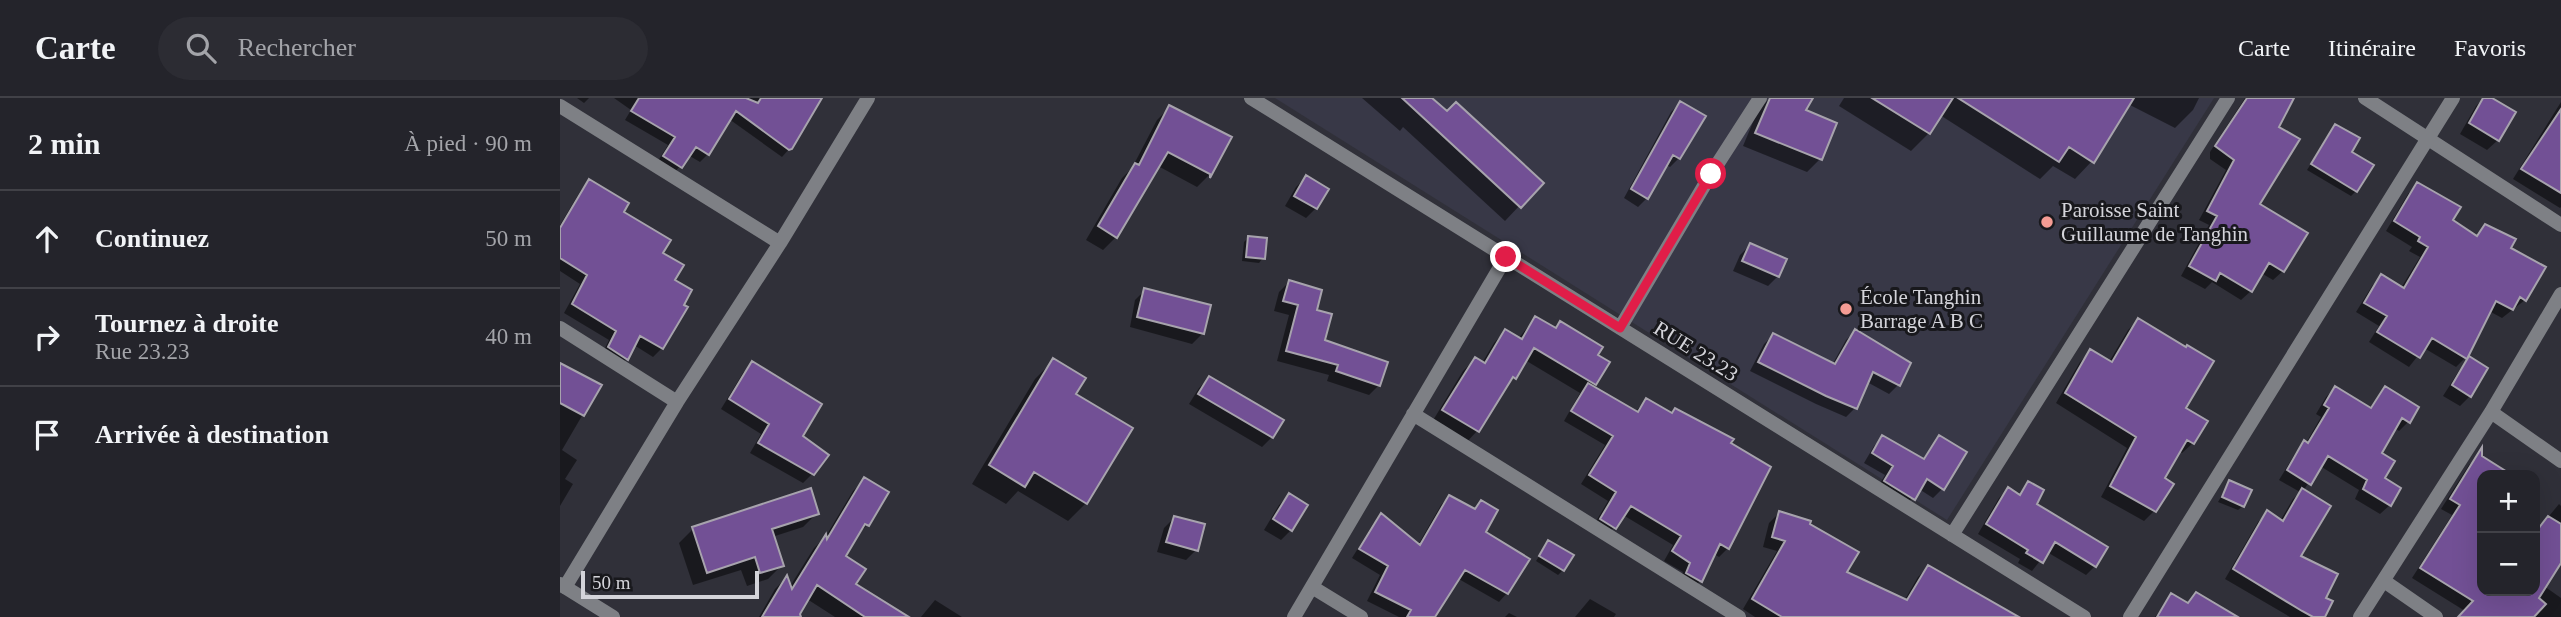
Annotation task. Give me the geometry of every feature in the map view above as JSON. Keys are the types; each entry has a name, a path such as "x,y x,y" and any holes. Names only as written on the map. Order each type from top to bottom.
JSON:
{"street":[{"path":"613,617 562,586 780,243 868,98"},
{"name":"RUE 23.23","path":"1251,98 2084,617"},
{"path":"1620,328 1711,174 1760,98"},
{"path":"1952,535 2228,98"},
{"path":"2365,98 2561,225"},
{"path":"2130,617 2453,98"},
{"path":"560,106 780,243"},
{"path":"1294,617 1506,257"},
{"path":"2360,617 2491,412 2561,294"},
{"path":"560,328 677,402"},
{"path":"2491,412 2561,461"},
{"path":"1413,414 1739,617"},
{"path":"2385,581 2436,617"},
{"path":"1312,587 1361,617"}],"shaded area":[{"name":"École Tanghin Barrage A B C","path":"1275,98 2214,98 1947,520"}],"building":[{"path":"639,98 746,98 758,103 761,98 822,98 792,149 789,150 736,111 709,155 696,147 682,168 663,156 675,137 631,111"},
{"path":"1402,98 1432,98 1447,111 1456,102 1544,183 1521,208"},
{"path":"1770,98 1813,98 1806,110 1837,123 1822,160 1755,133"},
{"path":"1872,98 1953,98 1930,134"},
{"path":"1958,98 2134,98 2094,163 2069,147 2059,162"},
{"path":"2247,98 2294,98 2279,127 2300,139 2260,204 2308,233 2284,272 2269,263 2252,292 2220,273 2216,281 2189,266 2217,216 2207,211 2234,160 2215,146"},
{"path":"2483,98 2492,98 2516,112 2499,141 2469,123"},
{"path":"1680,101 1706,116 1680,159 1673,155 1648,199 1631,189"},
{"path":"1169,105 1232,137 1210,178 1210,174 1168,152 1117,238 1098,226 1135,163 1139,165"},
{"path":"2561,109 2561,193 2521,169"},
{"path":"2335,124 2360,138 2352,152 2374,165 2357,192 2311,164"},
{"path":"1306,175 1329,189 1317,209 1294,196"},
{"path":"589,179 629,203 624,212 671,240 663,253 684,265 675,280 692,290 684,305 688,307 663,349 640,336 628,360 608,347 616,331 572,304 587,275 560,258 560,228"},
{"path":"2417,182 2461,207 2453,220 2477,236 2485,224 2516,239 2511,248 2546,267 2526,301 2520,297 2513,310 2496,301 2467,359 2432,338 2420,358 2377,332 2387,316 2364,303 2381,274 2404,288 2428,247 2418,241 2420,237 2394,221"},
{"path":"1248,236 1267,238 1265,259 1246,257"},
{"path":"1750,243 1787,259 1779,277 1742,261"},
{"path":"1289,280 1322,290 1317,310 1332,314 1325,340 1388,362 1380,386 1336,371 1338,365 1286,351 1298,305 1283,301"},
{"path":"1144,288 1211,305 1204,334 1137,317"},
{"path":"1535,316 1556,328 1560,321 1603,347 1598,355 1610,362 1596,385 1534,348 1479,432 1442,410 1475,357 1485,363 1505,329 1522,339"},
{"path":"2138,318 2214,361 2186,408 2208,421 2194,444 2187,440 2165,478 2174,484 2156,512 2110,486 2136,437 2065,393 2090,349 2112,362"},
{"path":"1855,329 1911,363 1900,386 1873,372 1857,409 1758,362 1773,333 1835,364"},
{"path":"2469,356 2488,368 2471,397 2452,385"},
{"path":"1053,358 1086,378 1076,394 1133,428 1087,504 1034,472 1025,487 989,465"},
{"path":"752,361 822,404 803,436 829,455 814,475 758,443 769,424 729,399"},
{"path":"560,363 602,385 584,416 560,403"},
{"path":"1209,376 1284,420 1273,438 1198,394"},
{"path":"1588,383 1638,412 1646,398 1672,413 1675,408 1734,439 1731,443 1771,467 1729,549 1720,544 1702,582 1686,573 1690,563 1672,551 1681,536 1631,506 1616,529 1600,519 1616,492 1589,475 1613,436 1571,411"},
{"path":"2335,386 2371,408 2385,386 2419,407 2410,423 2402,418 2382,453 2395,461 2385,478 2401,488 2391,506 2363,489 2367,480 2328,456 2311,485 2287,470 2304,440 2308,443 2329,408 2324,405"},
{"path":"1882,435 1924,459 1939,435 1967,452 1944,490 1927,479 1915,500 1884,481 1893,466 1872,453"},
{"path":"2482,447 2482,456 2504,470 2477,470 2477,596 2540,596 2540,526 2548,516 2561,524 2561,563 2539,598 2546,604 2534,617 2458,617 2473,601 2420,568 2460,505 2450,499"},
{"path":"864,477 889,492 869,526 865,524 846,556 866,569 856,584 909,617 865,617 817,585 800,614 801,617 762,617 787,575 792,589 826,534 827,539"},
{"path":"2229,480 2252,490 2244,507 2222,497"},
{"path":"2028,481 2044,490 2037,504 2108,547 2096,567 2055,542 2043,563 2026,553 2028,550 1986,524 2008,487 2020,495"},
{"path":"811,488 819,514 772,529 784,566 760,573 755,557 707,573 692,527"},
{"path":"2302,488 2331,506 2301,556 2338,574 2326,598 2333,601 2325,617 2313,617 2233,569 2267,510 2283,521"},
{"path":"1289,493 1308,505 1292,531 1273,519"},
{"path":"1449,495 1475,509 1481,500 1498,510 1486,532 1530,559 1508,594 1465,570 1435,617 1407,617 1411,610 1375,592 1388,566 1359,549 1381,513 1420,545"},
{"path":"1779,511 1811,521 1810,524 1859,552 1847,572 1907,600 1928,565 2019,617 1782,617 1752,599 1785,541 1772,537"},
{"path":"1174,516 1205,524 1198,551 1166,542"},
{"path":"1548,540 1574,555 1564,571 1539,556"},
{"path":"2196,592 2238,617 2157,617 2171,593 2188,603"}],"place":[{"name":"Paroisse Saint Guillaume de Tanghin","path":"2047,222"},
{"name":"École Tanghin Barrage A B C","path":"1846,309"}],"route":[{"path":"1506,257 1620,328 1711,174"}]}
